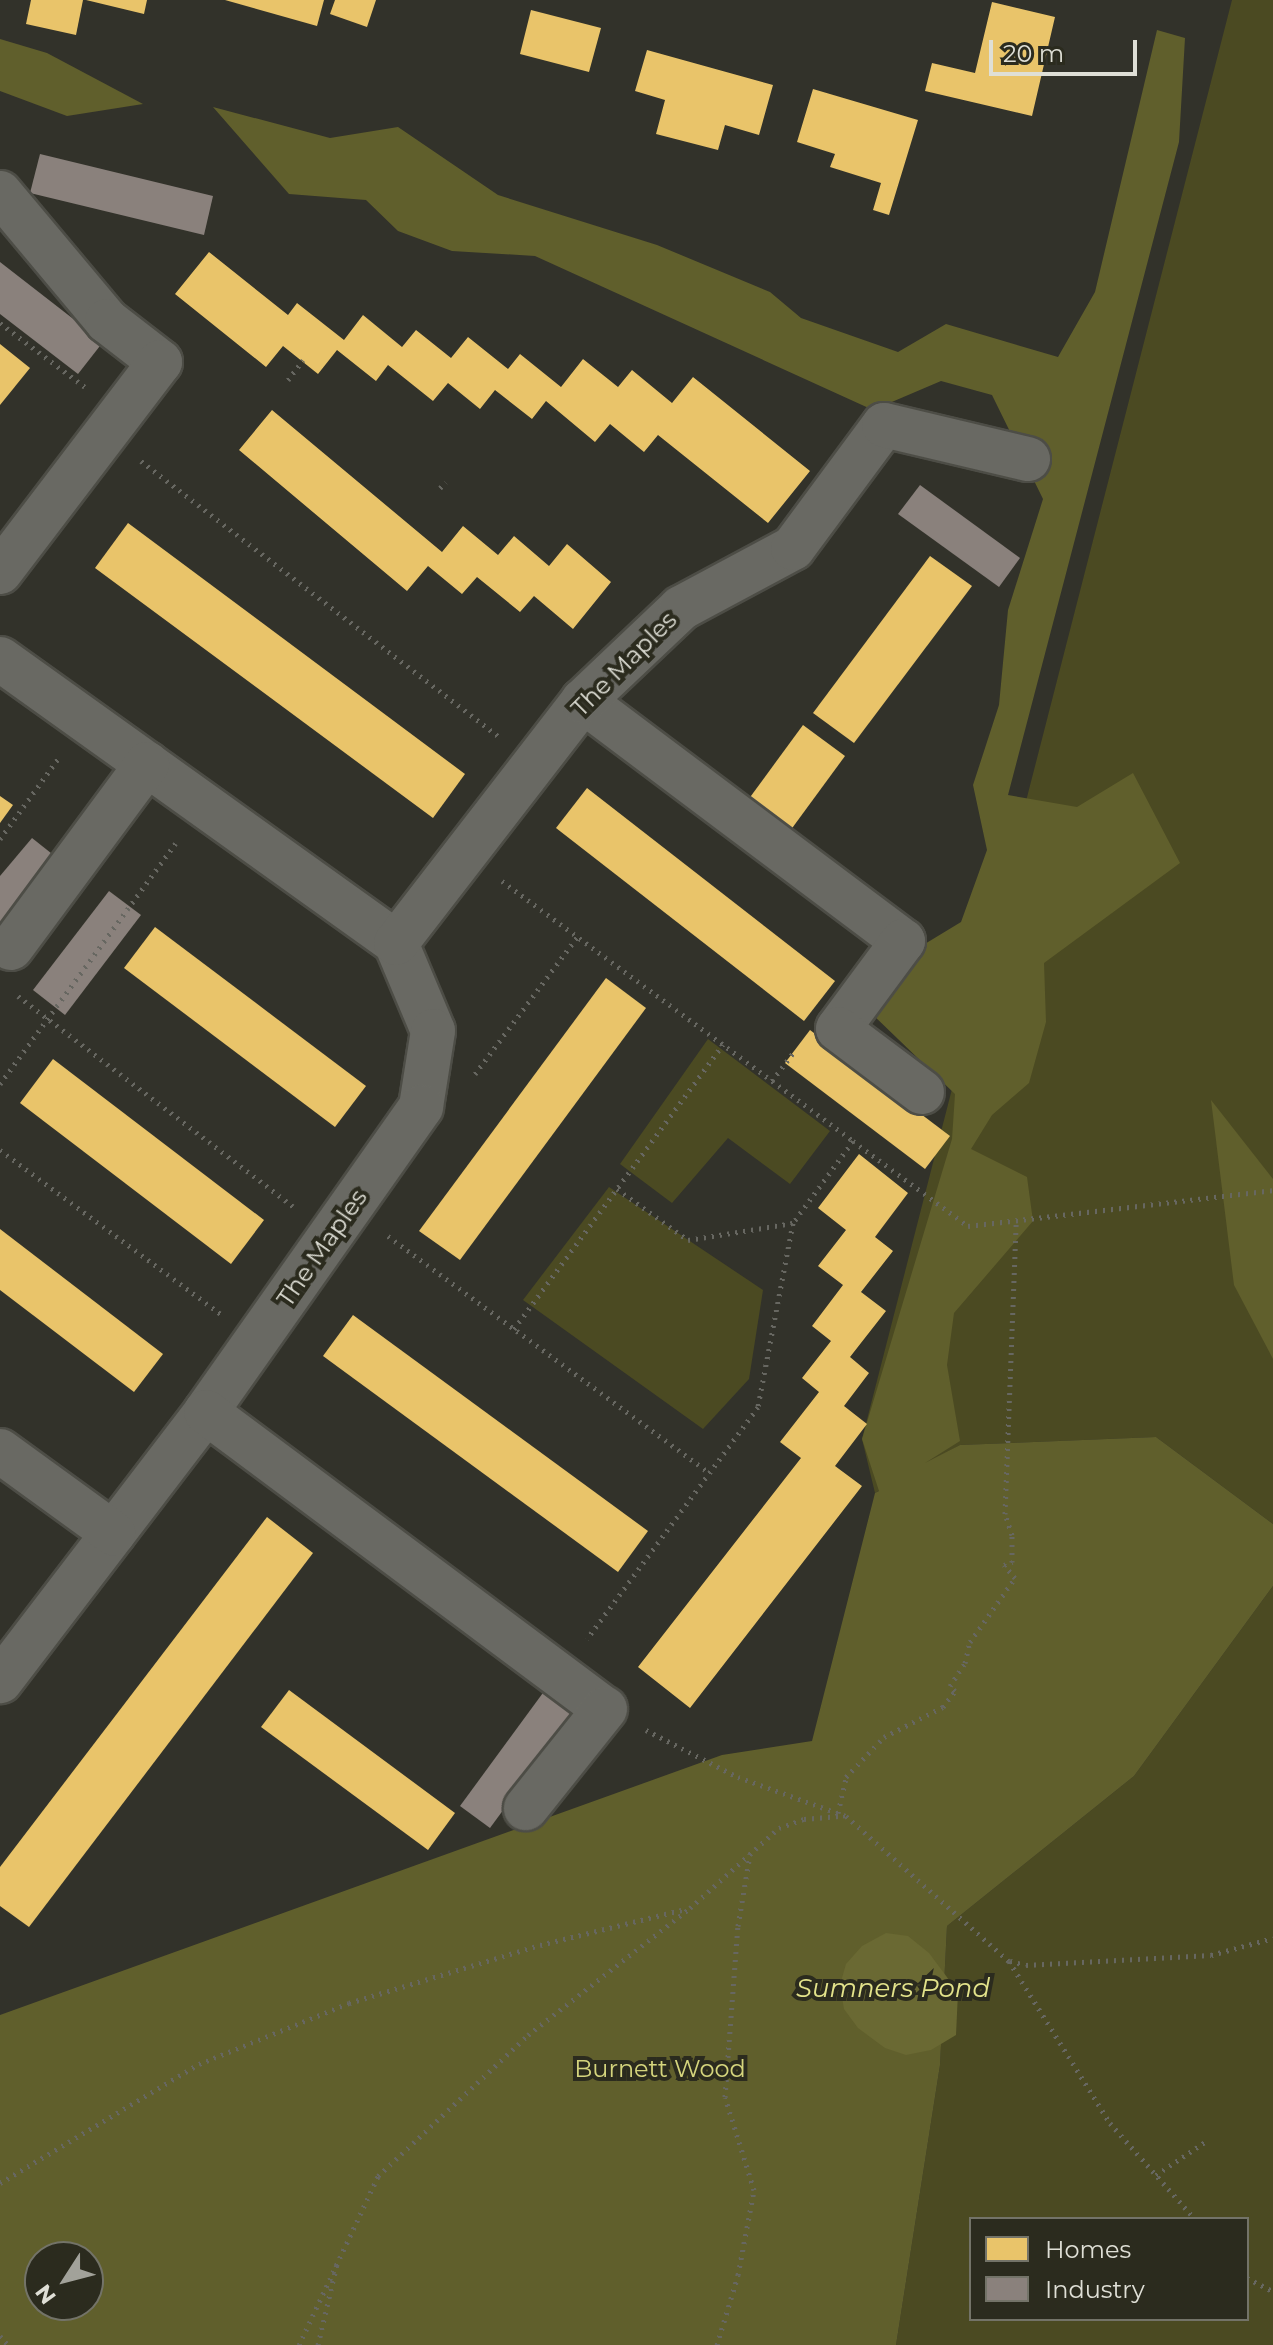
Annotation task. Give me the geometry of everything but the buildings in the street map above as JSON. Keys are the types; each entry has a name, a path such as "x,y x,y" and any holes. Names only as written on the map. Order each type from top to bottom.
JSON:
{"street":[{"path":"0,193 107,321 160,362 0,572"},
{"name":"The Maples","path":"0,1681 206,1412 421,1107 433,1031 396,943 583,701 681,608 793,548 884,425 1028,459"},
{"path":"0,659 396,943"},
{"path":"583,701 903,941 838,1029 922,1092"},
{"path":"10,968 147,764"},
{"path":"206,1412 605,1709 526,1808"},
{"path":"0,1451 113,1533"}],"path":[{"path":"0,323 113,424 534,764"},
{"path":"288,380 303,360"},
{"path":"440,488 446,482"},
{"path":"0,839 86,721"},
{"path":"0,1084 204,805"},
{"path":"465,854 968,1226 1273,1190"},
{"path":"473,1078 577,937"},
{"path":"10,968 48,1019 341,1222 514,1329 709,1473"},
{"path":"514,1329 723,1045"},
{"path":"560,1676 758,1407 793,1223 853,1141"},
{"path":"0,1150 256,1340"},
{"path":"617,1189 688,1240 793,1223"},
{"path":"838,1813 846,1777 884,1737 943,1707 955,1691 950,1686 965,1663 970,1642 1015,1578 1004,1565 1012,1562 1012,1535 1005,1514 1016,1221"},
{"path":"605,1709 738,1777 846,1816 1009,1961 1110,2123 1193,2217"},
{"path":"299,2345 340,2251 378,2176 528,2035 690,1908 779,1828 804,1819 846,1816"},
{"path":"717,2345 738,2275 754,2190 725,2097 738,1926 750,1854"},
{"path":"0,2183 199,2064 349,2003 540,1945 690,1908"},
{"path":"1009,1961 1026,1965 1211,1955 1273,1938"},
{"path":"1156,2175 1205,2142"},
{"path":"318,2345 340,2251"},
{"path":"1249,2279 1273,2291"},
{"path":"0,2336 8,2345"}],"shaded area":[{"path":"1232,0 1273,0 1273,1524 1156,1437 960,1445 875,1493 862,1439"},
{"path":"708,1039 830,1131 790,1184 728,1138 672,1203 620,1164"},
{"path":"609,1187 763,1290 749,1379 703,1429 523,1300"},
{"path":"1273,1586 1273,2345 896,2345 940,2065 947,1926 1134,1776"}],"green space":[{"name":"Burnett Wood","path":"1157,30 1185,38 1179,142 1008,795 1077,807 1133,773 1180,863 1044,963 1046,1022 1029,1083 992,1115 971,1149 1027,1177 1033,1221 954,1313 947,1365 960,1441 925,1463 960,1445 1156,1437 1273,1524 1273,1586 1134,1776 947,1926 940,2065 896,2345 0,2345 0,2015 722,1755 812,1741 875,1493 879,1491 862,1439 952,1139 955,1094 870,1012 905,956 961,922 987,850 973,785 999,705 1008,610 1043,499 992,395 941,381 873,410 535,256 452,251 398,231 366,200 289,194 213,107 330,138 398,127 498,195 657,245 770,292 801,318 898,352 946,324 1058,357 1095,292"},
{"path":"0,39 47,53 143,104 67,116 0,91"},
{"path":"1211,1100 1273,1179 1273,1359 1234,1285"}],"water":[{"name":"Sumners Pond","path":"886,1933 908,1936 929,1953 958,1992 956,2035 931,2050 906,2055 885,2048 858,2028 844,2009 840,1985 846,1964 862,1946"}]}
